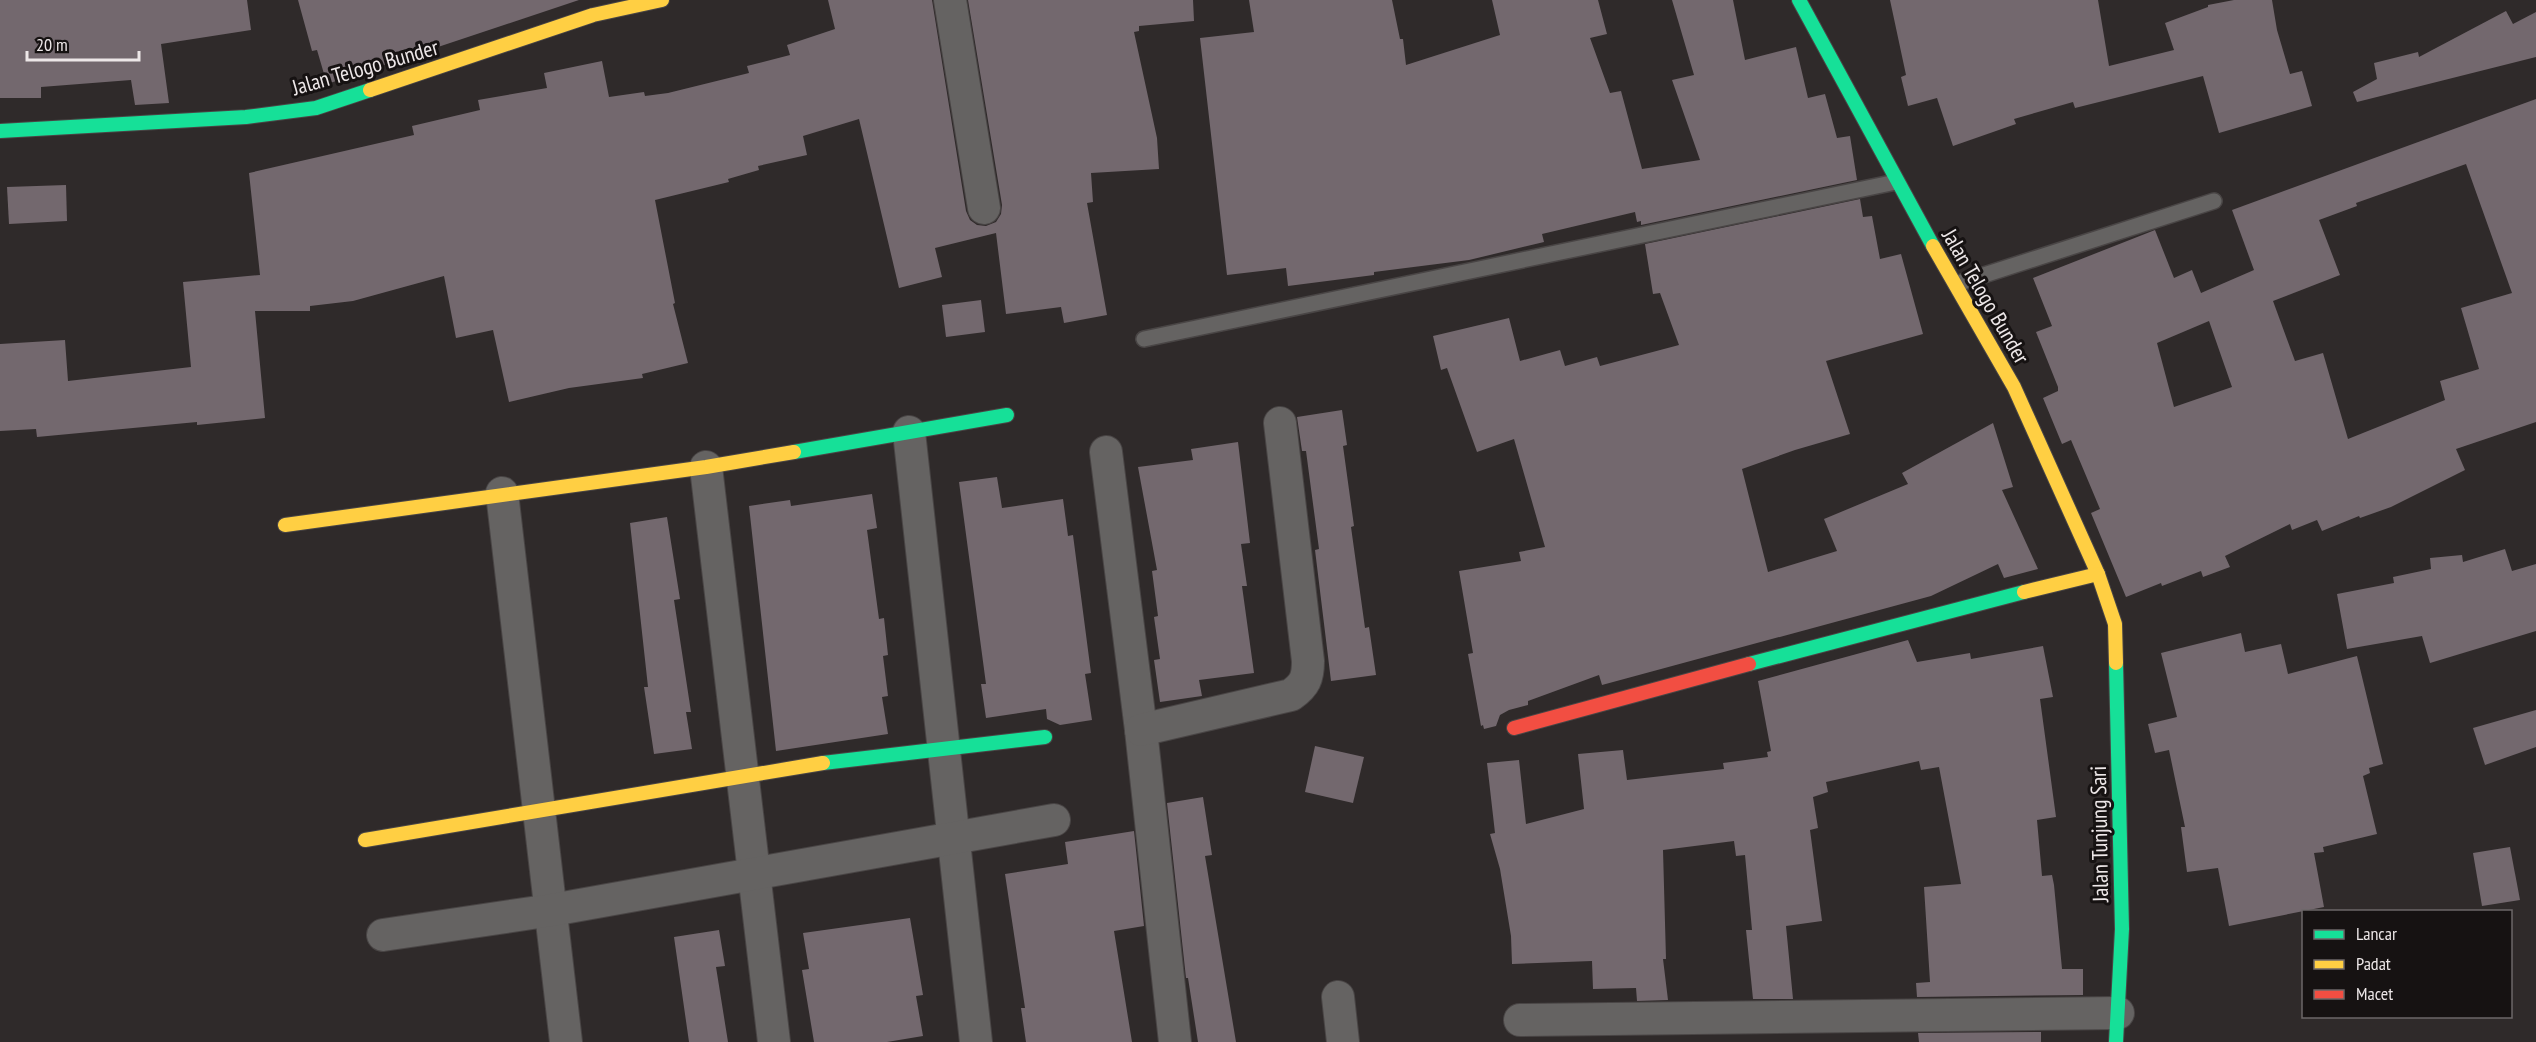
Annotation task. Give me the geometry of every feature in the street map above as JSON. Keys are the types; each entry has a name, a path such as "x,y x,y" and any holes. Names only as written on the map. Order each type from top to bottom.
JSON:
{"street":[{"name":"Jalan Telogo Bunder","path":"0,131 246,117 316,108 593,15 662,0"},
{"path":"950,0 984,208"},
{"name":"Jalan Telogo Bunder","path":"1799,0 1896,182 2014,387 2098,574 2115,624"},
{"path":"285,525 706,466 1007,415"},
{"path":"1141,730 1291,695 1303,686 1308,674 1308,661 1280,423"},
{"path":"909,432 976,1042"},
{"path":"1106,452 1141,730 1175,1042"},
{"path":"706,466 774,1042"},
{"path":"502,493 566,1042"},
{"path":"1514,728 1910,620 2098,574"},
{"name":"Jalan Tunjung Sari","path":"2115,624 2122,928 2117,1028"},
{"path":"365,840 540,812 742,773 943,745 1045,737"},
{"path":"383,935 552,910 1054,820"},
{"path":"1338,997 1343,1042"},
{"path":"1520,1020 2117,1028"}],"lane":[{"path":"1144,339 1896,182"},
{"path":"1956,284 2214,201"}],"building":[{"path":"0,0 247,0 251,30 161,44 169,103 135,105 131,80 41,87 41,98 0,98"},
{"path":"298,0 579,0 327,84 317,50 312,51"},
{"path":"828,0 932,0 966,211 970,220 977,225 986,226 996,222 1001,214 1002,205 968,0 1193,0 1194,21 1139,26 1139,31 1134,32 1157,138 1159,169 1091,173 1093,202 1087,203 1107,315 1064,323 1061,307 1006,314 996,233 935,248 942,277 899,288 859,119 803,136 807,155 758,166 759,170 728,179 729,182 655,200 675,303 673,304 688,363 642,374 643,378 569,388 509,402 493,330 456,338 444,276 353,301 310,306 310,311 255,311 265,418 37,437 36,429 0,431 0,344 65,340 68,381 191,367 183,282 260,275 249,173 414,135 412,126 480,110 478,100 547,88 544,73 602,61 609,97 644,92 645,96 668,93 749,73 747,66 790,55 787,45 835,29"},
{"path":"1249,0 1392,0 1400,39 1403,39 1406,65 1500,35 1492,0 1598,0 1607,34 1590,38 1610,93 1621,91 1642,169 1700,160 1672,80 1694,75 1672,0 1733,0 1745,60 1796,47 1808,98 1825,94 1837,138 1850,136 1857,180 1641,225 1641,221 1637,222 1635,212 1542,234 1544,242 1469,260 1374,272 1374,275 1288,286 1286,268 1227,275 1200,38 1254,32"},
{"path":"1890,0 2098,0 2109,66 2174,50 2165,23 2208,7 2208,5 2234,0 2272,0 2277,30 2290,74 2302,71 2312,106 2219,133 2203,76 2075,108 2073,102 2014,119 2016,124 1953,146 1937,98 1908,106 1901,77 1906,75"},
{"path":"2506,11 2513,24 2536,12 2536,57 2357,102 2353,92 2377,79 2374,63 2418,52 2419,57"},
{"path":"2536,99 2536,422 2456,449 2465,470 2391,507 2360,518 2359,516 2322,531 2317,520 2292,530 2290,524 2225,556 2230,567 2203,577 2201,571 2126,597 2091,513 2100,509 2071,440 2062,444 2043,398 2058,391 2058,387 2036,332 2052,326 2033,278 2155,230 2174,278 2192,270 2201,293 2254,270 2232,210","holes":["2466,164 2512,293 2461,308 2479,369 2440,381 2445,400 2348,439 2323,353 2295,361 2273,301 2340,275 2319,220 2357,206 2356,203","2209,321 2232,387 2174,407 2157,343"]},
{"path":"66,185 67,221 9,224 7,187"},
{"path":"1860,199 1863,217 1872,216 1880,259 1901,254 1923,334 1826,361 1850,434 1742,469 1768,572 1837,551 1824,519 1908,484 1902,473 1993,423 2013,487 2002,490 2038,569 2004,578 1998,564 1931,596 1602,685 1599,675 1528,701 1528,705 1500,715 1496,726 1484,729 1483,725 1481,726 1468,654 1473,653 1459,571 1521,561 1519,552 1545,547 1514,439 1477,452 1447,368 1441,370 1433,336 1509,318 1520,361 1560,350 1565,366 1597,357 1600,366 1679,345 1660,293 1653,294 1645,244"},
{"path":"981,300 985,332 946,337 942,305"},
{"path":"1342,410 1347,445 1343,446 1354,526 1351,527 1365,628 1369,627 1376,675 1331,681 1315,550 1319,549 1306,451 1302,451 1297,417"},
{"path":"1238,442 1250,543 1241,544 1247,586 1242,586 1254,673 1199,680 1202,696 1160,702 1154,660 1160,659 1154,617 1158,616 1152,571 1157,570 1138,467 1193,460 1191,449"},
{"path":"997,477 1002,508 1063,499 1068,536 1073,535 1091,673 1085,674 1092,720 1060,725 1047,719 1046,709 986,718 981,684 986,684 959,482"},
{"path":"872,494 877,528 867,530 879,619 884,618 888,655 883,656 888,696 882,697 888,734 776,751 749,506 790,500 791,506"},
{"path":"667,517 680,599 674,600 691,712 686,712 692,749 654,754 644,687 648,687 630,523"},
{"path":"2505,549 2512,571 2536,564 2536,631 2430,663 2422,636 2347,649 2337,594 2394,583 2393,577 2431,569 2430,558 2462,555 2463,562"},
{"path":"2241,633 2245,652 2281,644 2288,674 2357,656 2383,764 2369,768 2370,773 2363,776 2377,834 2323,847 2324,852 2314,853 2324,907 2229,926 2218,868 2187,872 2181,827 2185,827 2169,750 2155,753 2148,724 2177,717 2161,653"},
{"path":"1908,640 1917,662 1970,653 1971,659 2043,646 2053,697 2040,699 2056,817 2037,820 2042,876 2052,875 2062,969 2083,969 2083,995 1917,997 1916,983 1930,982 1924,887 1961,884 1939,767 1921,770 1919,761 1826,782 1828,792 1813,797 1818,828 1810,830 1822,921 1786,926 1793,999 1753,999 1746,930 1752,930 1745,855 1736,856 1734,841 1663,850 1666,959 1663,959 1668,1000 1637,1001 1636,988 1593,989 1592,961 1512,964 1511,936 1500,869 1490,834 1495,833 1487,763 1519,760 1526,824 1584,809 1578,754 1623,750 1627,780 1724,769 1723,763 1768,757 1767,752 1771,751 1758,681"},
{"path":"2536,710 2536,747 2485,765 2473,728"},
{"path":"1315,746 1364,757 1353,803 1305,792"},
{"path":"1203,797 1212,855 1205,856 1236,1042 1198,1042 1188,978 1186,978 1167,803"},
{"path":"1134,831 1144,926 1114,931 1132,1042 1026,1042 1021,1008 1025,1008 1005,874 1068,864 1065,842"},
{"path":"2510,847 2520,900 2482,906 2473,853"},
{"path":"910,918 923,995 916,996 923,1036 887,1042 814,1042 802,970 809,969 803,933"},
{"path":"719,930 725,966 716,967 728,1042 689,1042 674,937"},
{"path":"2041,1032 2041,1042 1919,1042 1918,1033"}],"traffic: fast":[{"path":"1799,0 1933,246"},
{"path":"0,131 246,117 316,108 370,90"},
{"path":"794,452 1007,415"},
{"path":"1749,664 2024,592"},
{"path":"2116,663 2122,929 2116,1042"},
{"path":"823,763 1045,737"}],"traffic: slow":[{"path":"370,90 593,15 662,0"},
{"path":"1933,246 2014,387 2098,574 2115,624 2116,663"},
{"path":"285,525 706,467 794,452"},
{"path":"2024,592 2098,574"},
{"path":"365,840 823,763"}],"traffic: jam":[{"path":"1514,728 1749,664"}]}
